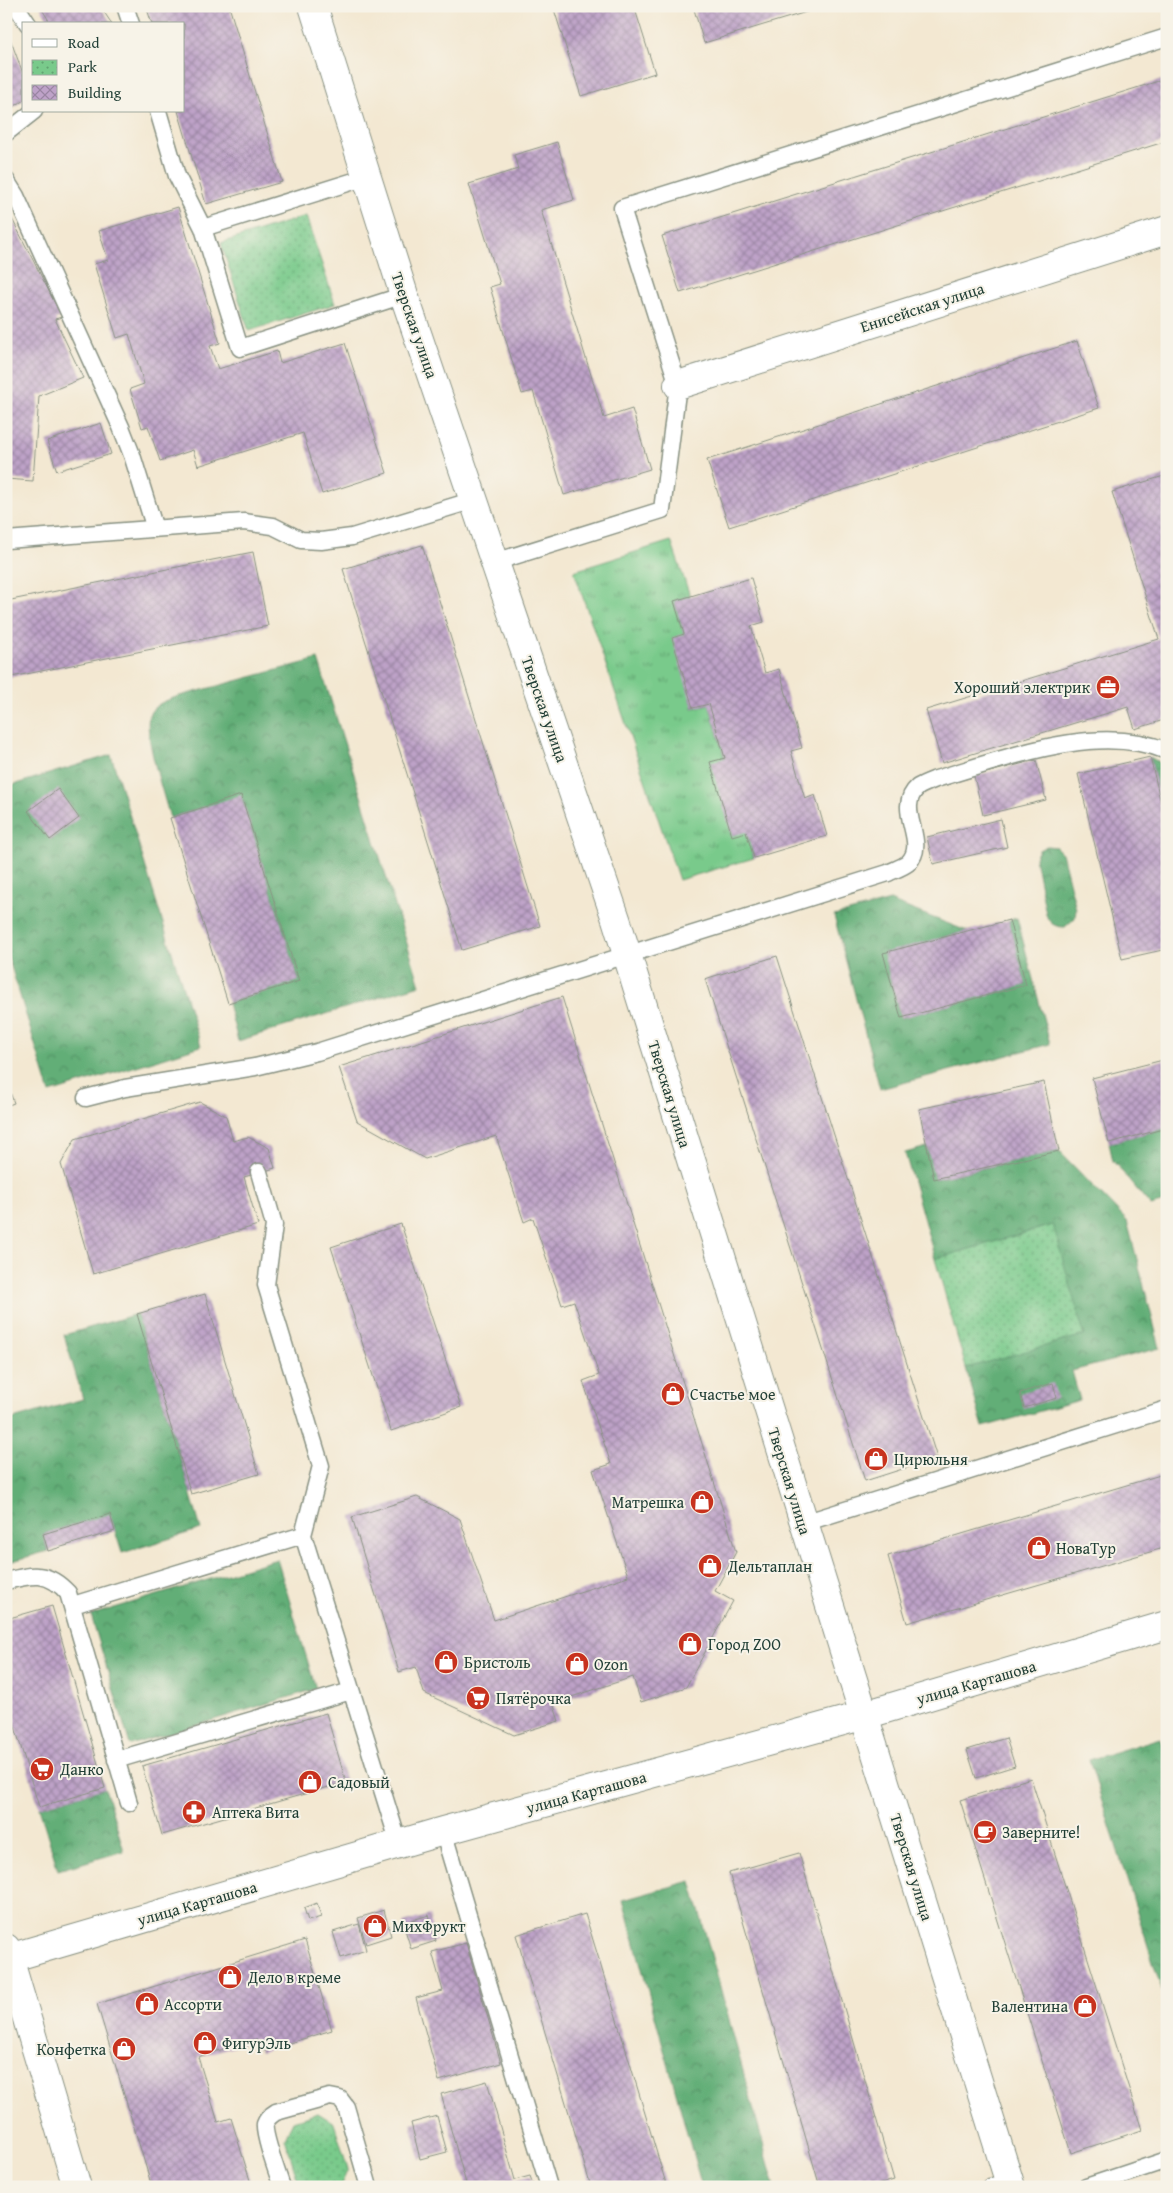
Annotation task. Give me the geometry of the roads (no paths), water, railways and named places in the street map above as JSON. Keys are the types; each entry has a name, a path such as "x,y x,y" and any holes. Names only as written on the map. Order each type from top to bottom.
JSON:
{"street":[{"name":"Тверская улица","path":"313,6 404,295 627,955 865,1715 1003,2185"},
{"name":"Енисейская улица","path":"678,385 1167,230"},
{"name":"улица Карташова","path":"7,1955 443,1831 865,1715 1167,1625"},
{"path":"7,1955 77,2187"}],"lane":[{"path":"16,6 27,22"},
{"path":"125,6 130,22"},
{"path":"495,562 662,510 678,385 622,208 1167,37"},
{"path":"6,133 33,112"},
{"path":"158,112 177,176 203,228 240,348 404,295"},
{"path":"203,228 367,177"},
{"path":"6,180 16,196 121,428 132,455 155,529"},
{"path":"6,540 244,522 273,526 301,540 321,541 352,536 474,500"},
{"path":"86,1098 125,1088 255,1068 317,1052 888,873 908,863 915,851 915,838 909,816 909,801 918,787 936,779 1051,747 1083,741 1136,742 1167,751"},
{"path":"259,1172 274,1225 266,1285 321,1466 303,1535 399,1844"},
{"path":"804,1523 1167,1409"},
{"path":"73,1605 303,1535"},
{"path":"6,1581 36,1575 49,1578 60,1584 68,1594 73,1605 129,1803"},
{"path":"116,1760 351,1690"},
{"path":"443,1831 549,2187"},
{"path":"282,2187 266,2132 265,2122 276,2112 330,2097 340,2099 346,2108 369,2187"},
{"path":"1086,2187 1167,2160"}],"place":[{"name":"Хороший электрик","path":"1108,687"},
{"name":"Счастье мое","path":"673,1394"},
{"name":"Цирюльня","path":"876,1459"},
{"name":"Матрешка","path":"702,1502"},
{"name":"НоваТур","path":"1039,1548"},
{"name":"Дельтаплан","path":"710,1566"},
{"name":"Город ZOO","path":"690,1644"},
{"name":"Бристоль","path":"446,1662"},
{"name":"Ozon","path":"577,1664"},
{"name":"Пятёрочка","path":"478,1698"},
{"name":"Данко","path":"42,1769"},
{"name":"Садовый","path":"310,1782"},
{"name":"Аптека Вита","path":"194,1812"},
{"name":"Заверните!","path":"985,1832"},
{"name":"МихФрукт","path":"375,1926"},
{"name":"Дело в креме","path":"230,1977"},
{"name":"Ассорти","path":"147,2004"},
{"name":"Валентина","path":"1085,2006"},
{"name":"ФигурЭль","path":"205,2043"},
{"name":"Конфетка","path":"124,2049"}]}
